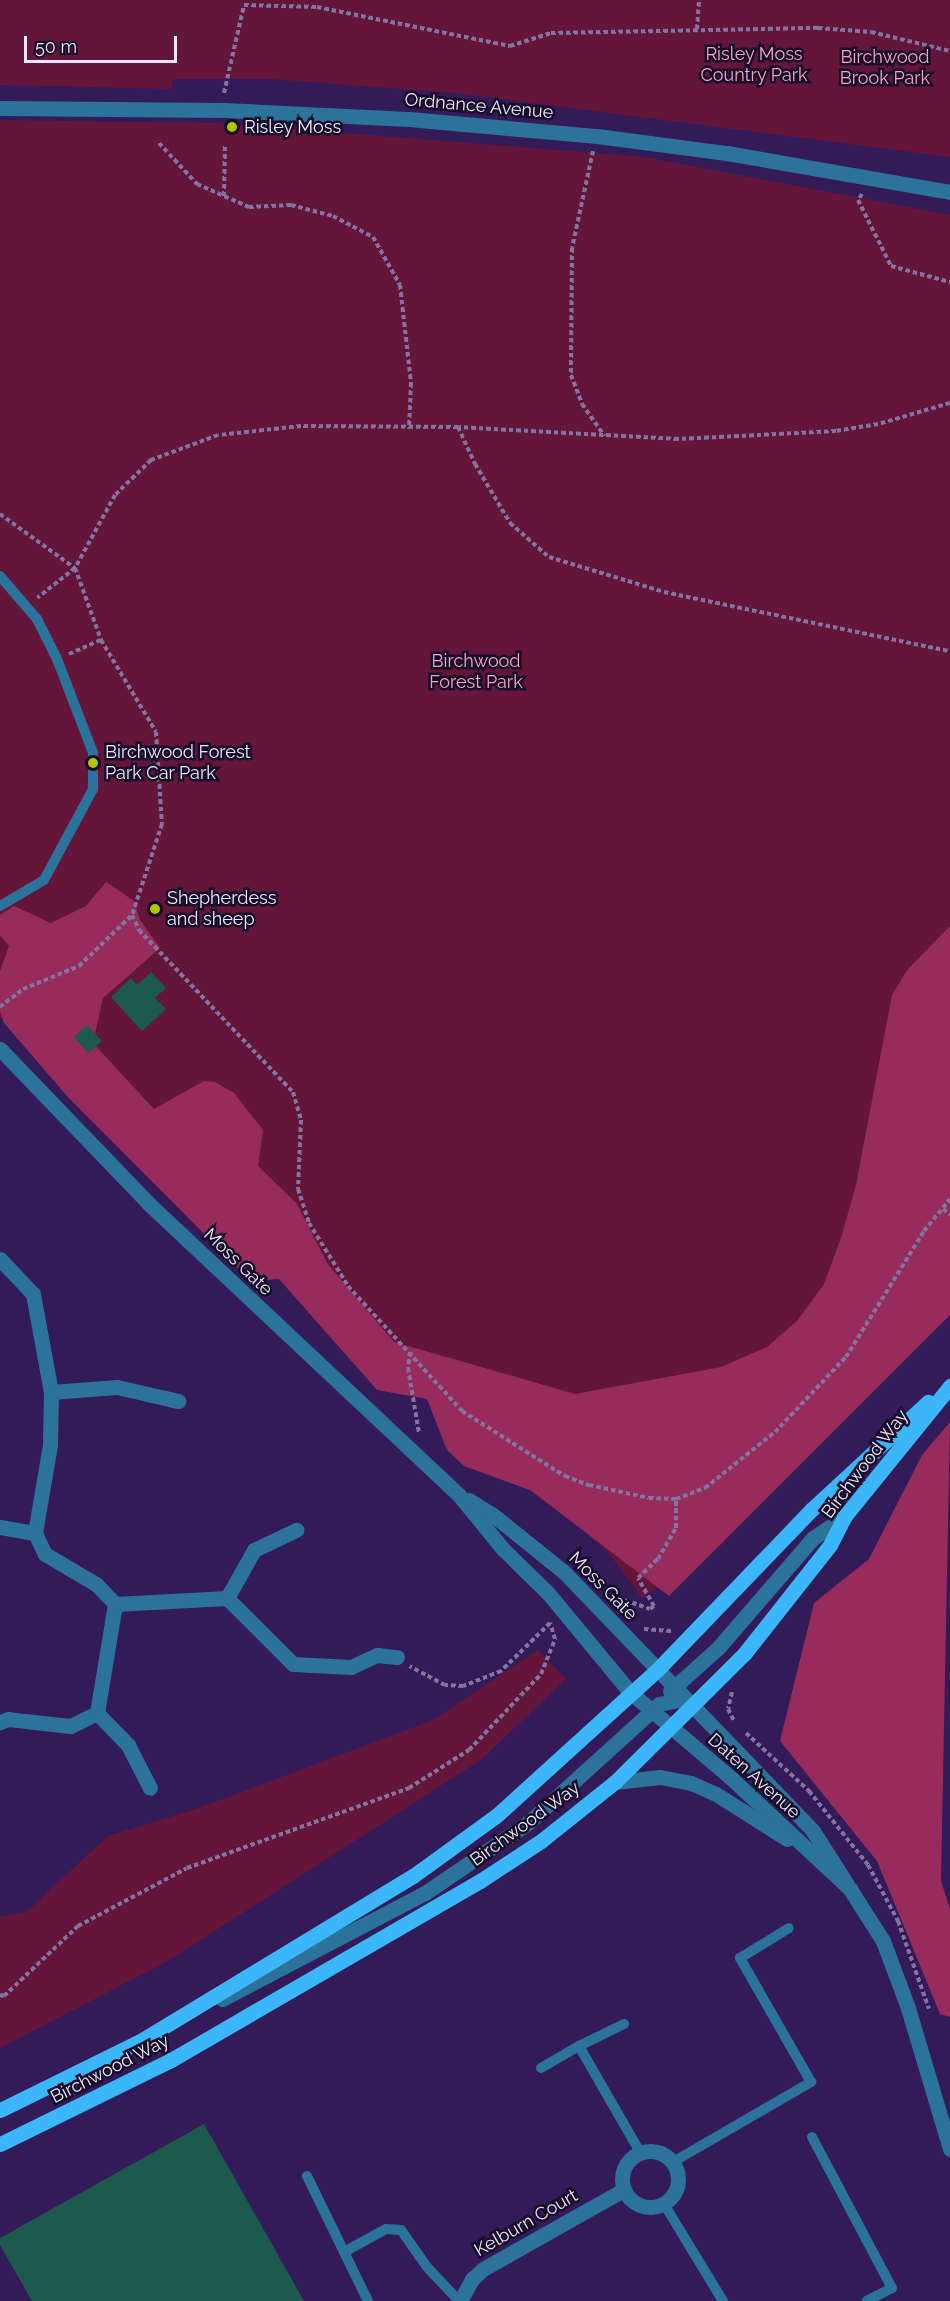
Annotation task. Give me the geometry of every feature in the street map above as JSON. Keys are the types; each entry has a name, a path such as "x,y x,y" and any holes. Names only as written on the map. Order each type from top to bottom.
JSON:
{"main road":[{"name":"Birchwood Way","path":"0,2144 171,2060 480,1881 541,1841 615,1782 672,1730 744,1654 823,1554 844,1517 950,1383"},
{"name":"Birchwood Way","path":"0,2110 142,2040 413,1875 496,1816 658,1669 812,1509 950,1383"}],"street":[{"name":"Ordnance Avenue","path":"0,108 236,110 409,119 597,136 873,176 950,192"},
{"name":"Moss Gate","path":"0,1049 149,1204 458,1494 503,1549 548,1593 630,1692"},
{"path":"0,1258 33,1294 51,1392 50,1445 35,1533 45,1554 96,1584 115,1604 227,1598 293,1664 351,1667 378,1655 397,1657"},
{"path":"51,1392 117,1387 178,1401"},
{"name":"Moss Gate","path":"458,1494 538,1549 658,1669"},
{"path":"630,1692 657,1696 676,1687 718,1648 813,1538 844,1517"},
{"path":"0,1527 35,1533"},
{"path":"227,1598 254,1550 296,1530"},
{"path":"97,1713 115,1604"},
{"name":"Daten Avenue","path":"658,1669 696,1706 813,1831 883,1941 908,2008 950,2149"},
{"name":"Daten Avenue","path":"630,1692 730,1778 851,1890"},
{"path":"142,2040 425,1893 529,1822 651,1711 668,1701 688,1701 696,1706"},
{"path":"0,1722 8,1719 70,1726 97,1713"},
{"path":"97,1713 128,1745 150,1788"},
{"path":"615,1782 660,1777 692,1783 717,1794 814,1857"},
{"path":"640,2152 658,2152 673,2163 677,2171 676,2190 664,2204 655,2207 636,2204 624,2190 622,2172 632,2157 640,2152"},
{"name":"Kelburn Court","path":"459,2301 472,2279 483,2269 624,2190"}],"lane":[{"path":"0,576 27,607 57,659 93,753 93,789 44,880 0,906"},
{"path":"673,2163 811,2082 740,1958 789,1928"},
{"path":"542,2068 579,2046 624,2024"},
{"path":"579,2046 640,2152"},
{"path":"812,2137 892,2288 867,2301"},
{"path":"307,2176 368,2301"},
{"path":"664,2204 723,2301"},
{"path":"344,2252 386,2229 401,2230 427,2267 459,2301"}],"path":[{"path":"697,29 699,0"},
{"path":"224,93 244,5 317,7 510,46 550,33 697,29 871,32 950,51"},
{"path":"597,136 572,248 572,375 582,404 604,436"},
{"path":"159,143 197,184 249,207 291,205 333,216 373,237 399,285 411,383 409,429"},
{"path":"224,196 225,144"},
{"path":"873,176 858,200 891,266 950,282"},
{"path":"27,607 75,568 115,495 151,460 218,435 301,426 409,429 458,427 678,439 836,431 878,424 950,403"},
{"path":"458,427 475,464 510,522 549,558 664,592 950,651"},
{"path":"0,514 75,568 101,640 156,732 162,824 132,915 79,966 23,989 0,1007"},
{"path":"57,659 101,640"},
{"path":"93,753 158,753"},
{"path":"132,915 139,930 293,1092 301,1120 298,1190 309,1223 348,1286 462,1411 565,1476 649,1498 676,1499 705,1488 775,1431 846,1357 924,1231 950,1199"},
{"path":"943,1209 950,1214"},
{"path":"410,1352 408,1368 420,1439"},
{"path":"605,1593 650,1610 654,1606 638,1578 658,1559 676,1528 676,1499"},
{"path":"0,1995 4,1996 78,1926 187,1868 410,1788 469,1750 541,1674 555,1639 550,1623 501,1671 463,1686 445,1685 427,1678 397,1657"},
{"path":"640,1627 658,1632 669,1629"}],"green space":[{"name":"Risley Moss Country Park","path":"0,0 950,0 950,157 454,93 270,79 173,79 171,89 0,85"},
{"name":"Birchwood Forest Park","path":"0,120 219,123 645,157 950,215 950,1308 766,1492 722,1544 642,1598 607,1551 0,1017"},
{"path":"538,1650 566,1679 481,1760 168,1961 0,2048 0,1917 26,1912 108,1836 196,1809 433,1720"}],"shaded area":[{"path":"106,882 134,901 140,920 160,948 103,998 93,1043 154,1109 204,1081 215,1082 234,1093 263,1130 258,1166 297,1204 327,1263 394,1342 575,1394 721,1367 767,1347 797,1321 824,1284 841,1238 856,1185 892,995 908,969 950,926 950,1315 669,1596 530,1490 464,1466 447,1450 427,1399 377,1390 279,1279 251,1281 67,1096 4,1023 0,1012 0,971 9,946 0,935 0,915 14,906 51,923 86,906"},
{"path":"950,1422 941,1881 950,1909 950,2017 940,2014 877,1861 780,1741 814,1603 869,1559 922,1455"}],"building":[{"path":"151,972 166,988 155,998 166,1009 142,1031 111,997 131,978 137,985"},
{"path":"87,1025 102,1041 89,1053 74,1037"},
{"path":"204,2124 304,2301 32,2301 0,2245 0,2238"}],"place":[{"name":"Risley Moss","path":"232,127"},
{"name":"Birchwood Forest Park Car Park","path":"93,763"},
{"name":"Shepherdess and sheep","path":"155,909"}],"park label":[{"name":"Birchwood Brook Park","path":"885,68"}]}
